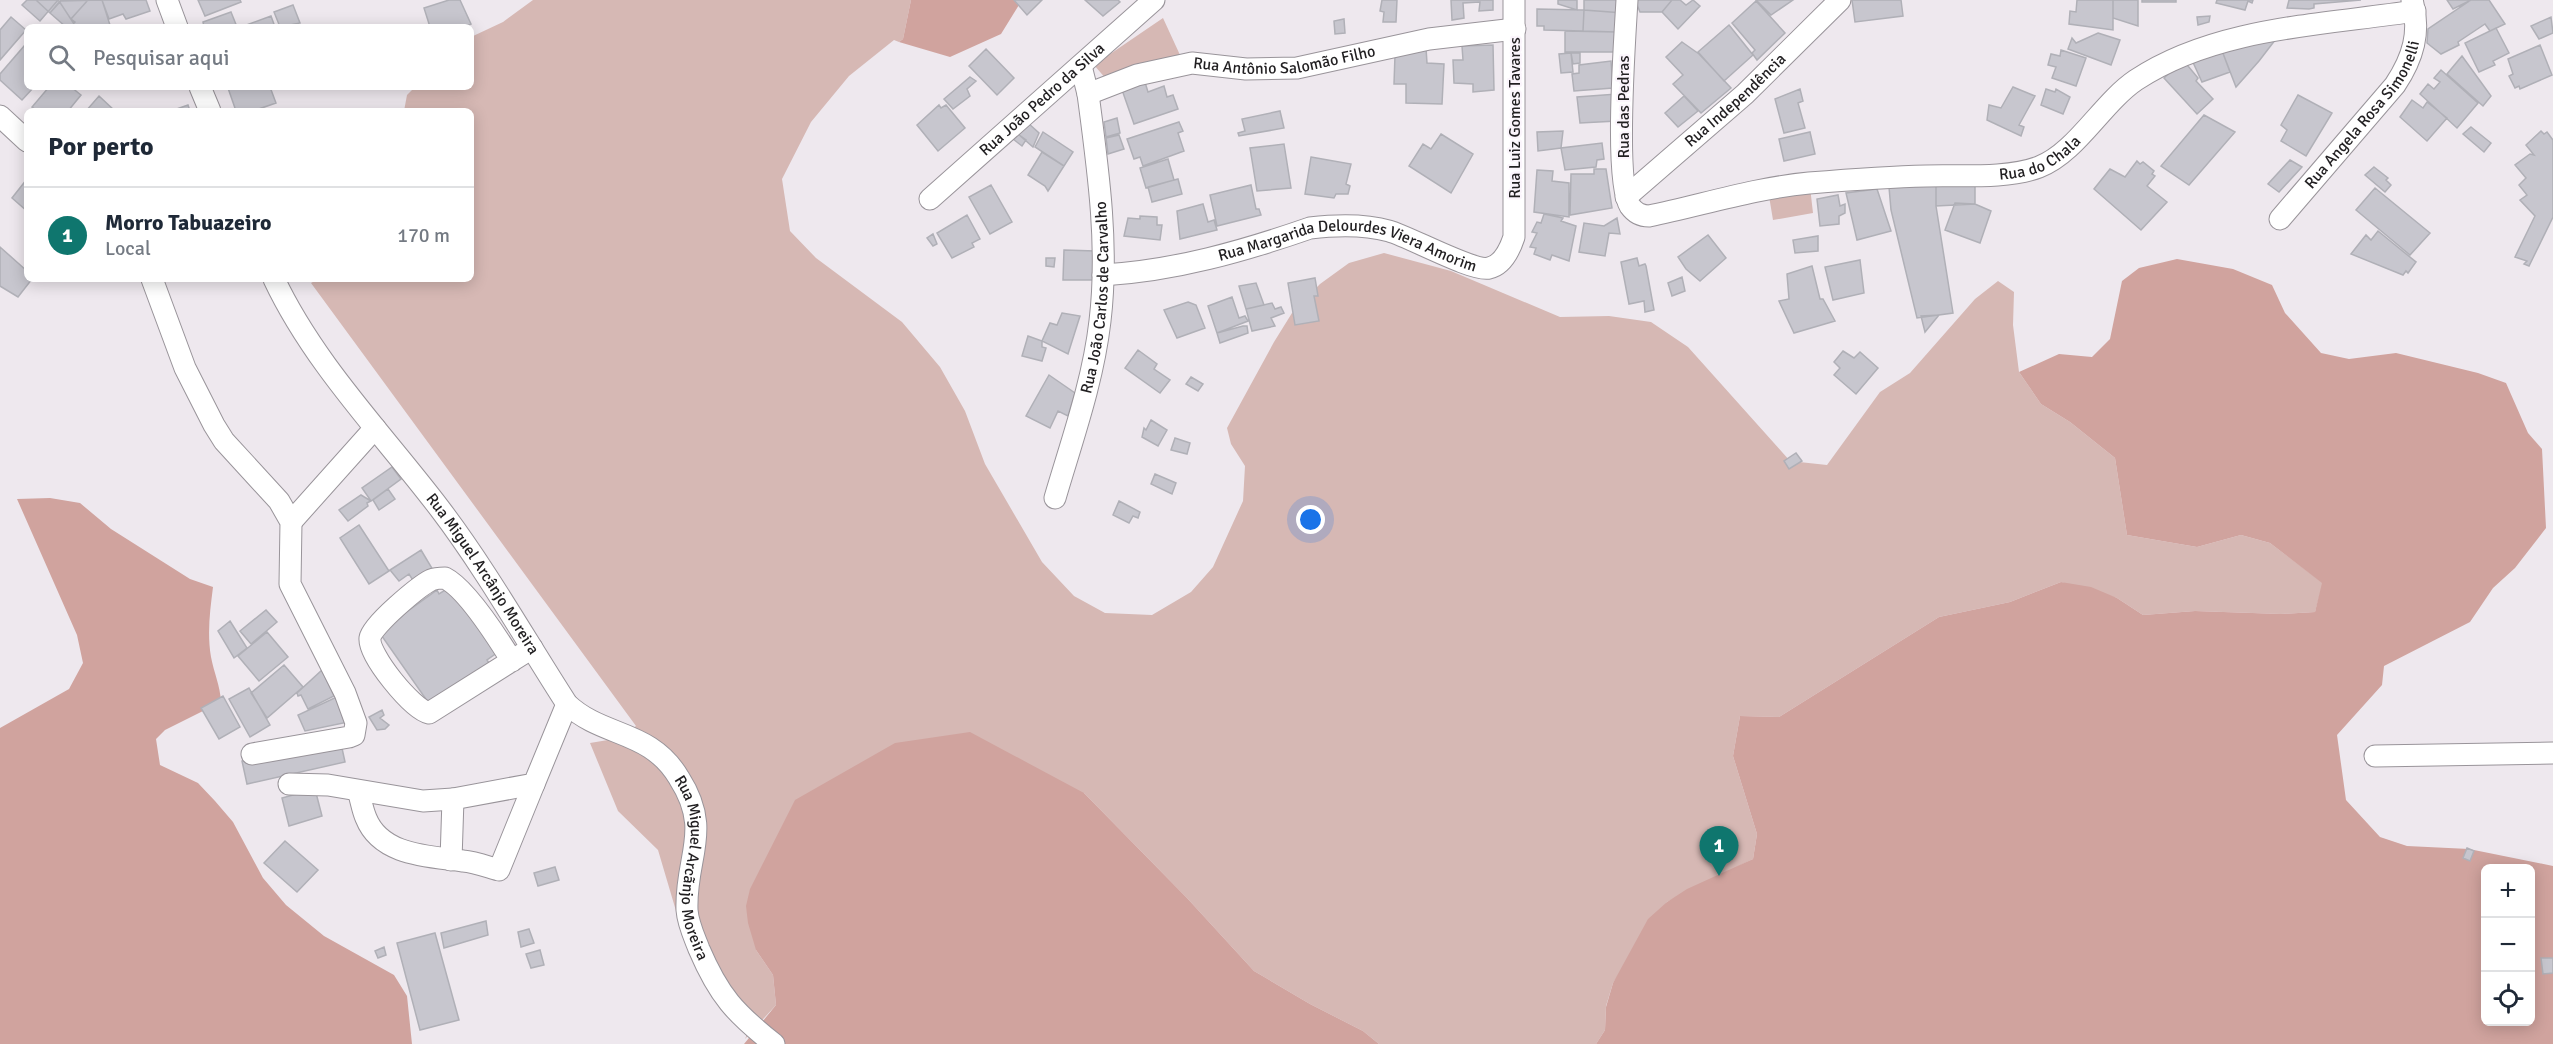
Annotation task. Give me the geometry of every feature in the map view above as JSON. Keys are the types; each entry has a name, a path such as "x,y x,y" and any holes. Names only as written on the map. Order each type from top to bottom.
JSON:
{"street":[{"path":"166,0 176,24"},
{"name":"Rua João Pedro da Silva","path":"930,199 1154,0"},
{"name":"Rua Luiz Gomes Tavares","path":"1514,0 1514,237"},
{"name":"Rua das Pedras","path":"1627,0 1622,95 1630,204"},
{"name":"Rua Independência","path":"1630,204 1840,0"},
{"name":"Rua do Chala","path":"1630,204 1641,216 1649,216 1806,183 1904,176 1981,175 2038,167 2069,145 2117,93 2139,78 2207,46 2414,5"},
{"name":"Rua Angela Rosa Simonelli","path":"2280,219 2400,78 2409,63 2415,43 2414,5"},
{"name":"Rua Antônio Salomão Filho","path":"1088,94 1137,75 1192,63 1246,69 1298,68 1430,39 1515,29"},
{"path":"1081,66 1088,94"},
{"path":"201,90 209,108"},
{"name":"Rua João Carlos de Carvalho","path":"1055,498 1092,367 1103,275 1099,175 1088,94"},
{"path":"0,116 24,138"},
{"name":"Rua Margarida Delourdes Viera Amorim","path":"1103,275 1166,268 1310,228 1332,226 1387,230 1414,239 1474,267 1489,268 1505,256 1514,237"},
{"path":"153,282 185,368 214,425 224,441 279,501 291,522 290,584 345,693 356,729 349,737 252,754"},
{"name":"Rua Miguel Arcânjo Moreira","path":"276,282 302,327 375,428 442,512 567,704 587,719"},
{"path":"291,522 375,428"},
{"path":"512,662 497,637 458,588 445,578 429,581 376,625 370,638 372,649 410,701 429,713 512,662 532,648"},
{"path":"358,791 366,819 375,833 389,844 415,854 499,870 567,704"},
{"name":"Rua Miguel Arcãnjo Moreira","path":"587,719 648,745 665,759 680,778 697,820 698,831 689,880 689,924 721,995 746,1022 774,1044"},
{"path":"2375,756 2553,753"},
{"path":"289,784 328,785 423,801 453,799 534,784"},
{"path":"451,860 453,799"}],"shaded area":[{"path":"533,0 911,0 903,39 899,42 894,40 849,76 811,122 782,179 790,231 816,258 902,322 940,367 965,411 985,464 1042,562 1074,596 1105,613 1152,615 1191,592 1213,567 1243,501 1245,466 1231,444 1227,428 1292,313 1320,284 1349,263 1384,253 1451,271 1560,317 1609,316 1651,322 1688,347 1790,461 1827,465 1880,392 1910,373 1975,299 1998,281 2014,292 2013,325 2019,372 2041,404 2070,422 2115,458 2127,535 2197,547 2241,535 2270,543 2323,583 2315,612 2281,614 2195,611 2143,615 2117,598 2061,582 2010,602 1939,617 1779,717 1740,716 1733,756 1757,834 1753,859 1667,902 1613,983 1606,1006 1605,1030 1596,1044 1379,1044 1363,1031 1310,1004 1254,971 1187,898 1084,793 756,950 773,975 776,1005 745,1039 749,1030 679,921 658,850 618,811 590,743 620,738 636,726 311,283 474,282 474,108 405,108 407,95 412,90 474,90 474,36 503,22"},
{"path":"911,0 1022,0 1001,34 950,57 899,42 903,39"},
{"path":"1163,18 1180,55 1107,80 1094,65"},
{"path":"1810,187 1813,213 1773,220 1769,196"},
{"path":"2177,259 2233,269 2272,285 2285,313 2321,353 2349,359 2396,353 2478,373 2506,383 2528,433 2542,449 2546,528 2515,568 2493,588 2470,622 2384,666 2382,685 2337,735 2346,800 2380,837 2407,846 2469,849 2553,866 2553,1044 1596,1044 1605,1030 1606,1007 1613,983 1648,919 1667,902 1687,889 1753,859 1757,834 1733,756 1740,716 1779,717 1939,617 2010,602 2061,582 2091,587 2117,598 2143,615 2195,611 2281,614 2315,612 2322,583 2270,543 2241,535 2197,547 2127,535 2115,458 2070,422 2041,404 2019,372 2059,354 2092,357 2110,339 2122,281 2139,268"},
{"path":"50,498 80,503 111,529 190,579 213,587 209,639 221,702 165,730 156,739 160,765 198,783 215,801 233,822 263,878 286,905 324,936 394,975 407,996 412,1044 0,1044 0,728 69,689 83,663 77,635 17,499"},
{"path":"970,732 1084,793 1187,898 1254,971 1310,1004 1363,1031 1379,1044 744,1044 776,1005 773,975 756,950 748,923 746,906 750,889 795,800 895,743"}],"building":[{"path":"27,0 58,0 40,21 22,5"},
{"path":"36,0 57,0 60,2 50,13"},
{"path":"61,0 88,0 71,19 75,22 73,24 63,24 50,13"},
{"path":"102,0 110,24 74,24 59,1"},
{"path":"102,0 146,0 150,11 126,19 123,14 109,19"},
{"path":"198,0 240,0 241,2 205,16"},
{"path":"449,0 460,0 471,24 429,24 424,8"},
{"path":"1014,0 1042,0 1027,15"},
{"path":"1085,0 1118,0 1120,2 1103,16"},
{"path":"1382,0 1397,0 1396,22 1383,22 1384,12 1380,11"},
{"path":"1451,0 1493,0 1493,10 1479,11 1480,2 1463,3 1464,18 1452,20"},
{"path":"1558,0 1577,0 1577,10 1558,4"},
{"path":"1584,0 1623,0 1623,13 1584,10"},
{"path":"1635,0 1672,0 1662,12 1640,12"},
{"path":"1672,0 1680,0 1686,5 1693,0 1700,6 1678,29 1662,12"},
{"path":"1756,0 1793,0 1771,15"},
{"path":"1852,0 1901,0 1903,16 1855,22"},
{"path":"2077,0 2113,0 2113,30 2069,24 2070,11 2076,12"},
{"path":"2113,0 2138,0 2138,26 2113,18"},
{"path":"2142,0 2176,0 2176,2 2142,2"},
{"path":"2217,0 2253,0 2252,3 2248,1 2245,10 2216,3"},
{"path":"2289,0 2361,0 2314,4 2314,8 2309,9 2287,8"},
{"path":"2447,0 2471,0 2453,9"},
{"path":"2471,0 2489,0 2505,24 2490,31 2485,24 2458,42 2459,45 2441,54 2427,43 2428,29"},
{"path":"1756,1 1785,33 1757,60 1752,53 1755,50 1732,23"},
{"path":"293,5 300,23 279,24 274,12"},
{"path":"1537,9 1584,10 1583,31 1544,30 1544,26 1537,26"},
{"path":"1584,10 1623,13 1616,32 1583,31"},
{"path":"231,12 236,24 203,24 203,22"},
{"path":"271,16 274,24 249,24"},
{"path":"2210,16 2209,22 2198,25 2197,17"},
{"path":"11,17 24,28 24,32 0,60 0,30"},
{"path":"2551,17 2553,33 2539,39 2531,26"},
{"path":"1344,19 1345,33 1335,34 1334,21"},
{"path":"1729,25 1753,55 1724,81 1698,52"},
{"path":"2496,28 2509,53 2493,61 2495,65 2479,72 2465,43"},
{"path":"1565,31 1616,32 1614,52 1565,52"},
{"path":"2098,33 2120,40 2111,65 2068,49 2072,38 2076,43"},
{"path":"2279,35 2259,61 2236,87 2221,48"},
{"path":"1682,42 1699,54 1731,88 1701,113 1673,84 1683,75 1666,57"},
{"path":"1493,45 1494,90 1473,92 1473,84 1454,83 1453,60 1463,60 1462,46"},
{"path":"2540,45 2552,75 2520,89 2519,86 2515,88 2509,76 2513,74 2508,59"},
{"path":"24,46 24,90 31,90 22,100 0,80 0,74"},
{"path":"1426,48 1427,63 1444,64 1442,104 1406,103 1406,84 1394,84 1395,55"},
{"path":"2221,48 2230,72 2202,82 2191,58"},
{"path":"986,49 1014,78 997,95 969,66"},
{"path":"2061,50 2086,58 2076,86 2052,78 2056,67 2048,65 2051,54 2060,56"},
{"path":"1571,53 1580,53 1580,63 1573,64"},
{"path":"1571,53 1573,72 1561,73 1559,54"},
{"path":"2462,56 2491,96 2483,106 2447,74"},
{"path":"2183,60 2198,78 2196,81 2213,99 2197,114 2164,78"},
{"path":"1611,61 1613,88 1574,91 1572,74 1579,73 1579,65"},
{"path":"2441,70 2478,103 2457,128 2420,94 2428,84 2434,89 2440,82 2434,78"},
{"path":"970,77 976,81 967,89 970,96 953,109 944,99"},
{"path":"1144,79 1148,92 1164,86 1167,97 1173,95 1178,109 1134,124 1121,87"},
{"path":"2013,87 2035,96 2019,125 2024,127 2021,136 1987,120 1989,105 2001,108"},
{"path":"1800,89 1803,101 1798,103 1805,128 1784,133 1775,99"},
{"path":"2046,89 2055,92 2056,89 2070,97 2063,114 2041,105"},
{"path":"46,90 75,90 81,95 70,108 32,107"},
{"path":"229,90 271,90 276,103 262,108 235,108"},
{"path":"1617,94 1617,121 1580,123 1577,97"},
{"path":"2298,95 2332,113 2306,156 2281,141 2287,130 2281,125"},
{"path":"99,96 112,108 89,108"},
{"path":"1684,96 1698,111 1678,127 1665,113"},
{"path":"2412,100 2423,108 2427,102 2447,118 2427,141 2400,117"},
{"path":"939,105 941,108 946,105 965,128 938,151 917,125"},
{"path":"1280,111 1284,128 1239,136 1238,133 1245,131 1242,119"},
{"path":"2204,115 2235,132 2189,185 2161,166"},
{"path":"1117,118 1120,133 1106,137 1104,122"},
{"path":"1179,122 1183,131 1178,133 1184,151 1143,166 1140,157 1134,159 1127,139"},
{"path":"1028,123 1039,133 1033,147 1018,134"},
{"path":"2471,127 2491,143 2484,152 2463,134"},
{"path":"1563,131 1561,148 1538,151 1537,132"},
{"path":"2541,131 2544,134 2547,132 2553,140 2553,217 2529,266 2524,264 2527,261 2515,257 2535,216 2520,200 2527,195 2519,185 2526,178 2515,165 2530,154 2534,155 2526,145"},
{"path":"1043,132 1073,152 1064,166 1035,147"},
{"path":"1810,132 1815,154 1784,161 1779,139"},
{"path":"1018,134 1026,140 1022,146 1013,139"},
{"path":"1441,134 1473,154 1451,193 1409,166 1423,144 1431,149"},
{"path":"1119,135 1124,149 1108,154 1106,138"},
{"path":"1602,143 1604,159 1597,160 1596,167 1565,170 1561,148"},
{"path":"1284,144 1291,188 1257,191 1250,148"},
{"path":"1042,152 1064,166 1048,191 1045,186 1028,175"},
{"path":"1311,157 1351,164 1346,184 1350,186 1348,194 1336,194 1334,198 1305,194"},
{"path":"1168,159 1174,180 1146,188 1140,168"},
{"path":"2290,160 2302,167 2279,192 2268,184"},
{"path":"2137,161 2140,164 2143,162 2154,171 2152,174 2155,176 2147,186 2167,202 2141,230 2094,189 2110,169 2125,177"},
{"path":"2374,167 2388,178 2386,180 2391,185 2385,192 2365,175"},
{"path":"1594,169 1606,169 1612,208 1570,215 1571,174 1594,174"},
{"path":"1537,170 1553,171 1552,181 1569,183 1569,217 1534,212"},
{"path":"1178,179 1182,194 1152,202 1148,187"},
{"path":"24,183 24,208 12,198"},
{"path":"991,185 1012,222 990,234 969,197"},
{"path":"1251,185 1256,209 1259,209 1261,215 1217,226 1210,195"},
{"path":"1975,185 1975,204 1936,206 1936,186"},
{"path":"1936,186 1936,206 1953,313 1917,318 1891,210 1889,187"},
{"path":"2375,188 2430,233 2410,255 2356,210"},
{"path":"1877,189 1891,231 1857,240 1846,193"},
{"path":"1838,195 1840,206 1845,204 1845,213 1839,216 1839,224 1820,226 1817,199"},
{"path":"1955,203 1975,204 1991,211 1980,243 1945,230"},
{"path":"1203,204 1208,222 1214,220 1217,230 1180,239 1177,211"},
{"path":"1544,214 1563,218 1561,221 1576,226 1569,261 1552,255 1550,260 1534,254 1536,248 1530,247 1537,233 1532,232 1537,222 1541,223"},
{"path":"967,215 980,239 972,243 974,247 952,258 937,233"},
{"path":"1140,216 1157,217 1157,225 1162,225 1160,240 1124,236 1128,218 1140,219"},
{"path":"1617,218 1620,234 1609,233 1605,256 1579,252 1584,223 1604,226"},
{"path":"2378,231 2416,262 2408,273 2406,271 2403,275 2351,254 2366,235 2371,240"},
{"path":"933,234 937,244 933,246 927,238"},
{"path":"1708,235 1726,258 1700,281 1686,269 1678,257"},
{"path":"1818,236 1818,251 1795,253 1793,240"},
{"path":"0,247 24,268 24,282 30,282 18,297 0,286"},
{"path":"1064,250 1095,251 1094,280 1063,280"},
{"path":"1046,258 1055,258 1054,267 1046,266"},
{"path":"1637,258 1639,266 1645,264 1646,266 1654,310 1645,312 1644,301 1629,304 1621,262"},
{"path":"1860,260 1864,293 1833,300 1825,267"},
{"path":"1812,266 1820,299 1823,299 1835,321 1794,333 1779,301 1789,299 1787,274"},
{"path":"1682,277 1685,291 1672,296 1668,283"},
{"path":"1315,278 1318,296 1314,296 1319,321 1295,325 1288,283"},
{"path":"1256,283 1264,305 1246,309 1239,286"},
{"path":"1232,297 1239,318 1245,316 1248,321 1217,333 1208,306"},
{"path":"1188,302 1196,305 1205,328 1177,338 1164,310"},
{"path":"1272,303 1275,309 1281,307 1284,313 1271,318 1275,326 1252,331 1246,309"},
{"path":"1062,313 1080,316 1068,354 1042,341 1050,323 1057,325"},
{"path":"1939,315 1925,332 1921,316"},
{"path":"1247,326 1248,333 1220,343 1217,333"},
{"path":"1028,336 1042,341 1042,347 1046,348 1042,361 1022,356"},
{"path":"1138,350 1157,364 1154,369 1170,380 1160,393 1125,368"},
{"path":"1843,351 1854,358 1860,352 1878,368 1856,394 1834,375 1840,368 1834,362"},
{"path":"1049,375 1075,393 1068,416 1058,411 1050,428 1026,416"},
{"path":"1191,377 1203,384 1198,391 1186,384"},
{"path":"1151,420 1167,430 1158,446 1142,437 1144,428 1146,430"},
{"path":"1175,438 1190,443 1187,454 1171,450"},
{"path":"1796,453 1802,461 1789,469 1784,461"},
{"path":"392,467 401,479 371,501 362,488"},
{"path":"1155,474 1176,483 1172,494 1151,484"},
{"path":"388,489 395,499 379,510 373,500"},
{"path":"361,495 371,501 367,503 368,506 348,521 339,510"},
{"path":"1119,501 1140,512 1138,518 1133,516 1129,523 1113,515"},
{"path":"359,525 389,571 369,584 340,538"},
{"path":"421,550 433,570 414,582 409,574 399,581 390,570"},
{"path":"453,585 501,650 487,660 489,663 430,705 379,632 437,590 439,594"},
{"path":"266,610 277,622 251,644 240,631"},
{"path":"230,621 247,648 234,658 218,631"},
{"path":"267,632 288,657 259,681 238,656"},
{"path":"284,665 303,687 267,718 251,693"},
{"path":"322,670 334,696 308,709 301,695 298,696 297,693"},
{"path":"249,688 270,725 250,737 229,699"},
{"path":"341,695 353,721 305,731 298,715"},
{"path":"223,696 240,727 219,739 201,708"},
{"path":"382,710 384,715 380,718 389,725 385,729 377,730 369,717"},
{"path":"340,739 345,762 247,784 242,761"},
{"path":"315,789 322,816 289,826 282,798"},
{"path":"285,841 318,870 297,892 264,863"},
{"path":"2467,848 2474,851 2470,861 2463,858"},
{"path":"555,867 559,880 538,886 534,873"},
{"path":"486,921 488,935 444,948 441,933"},
{"path":"529,929 534,943 521,947 518,932"},
{"path":"435,933 459,1020 420,1030 397,943"},
{"path":"384,947 386,955 378,958 375,951"},
{"path":"540,950 544,965 531,968 526,954"},
{"path":"2541,958 2553,958 2553,973 2543,974"}],"place":[{"name":"Morro Tabuazeiro","path":"1719,876"}]}
